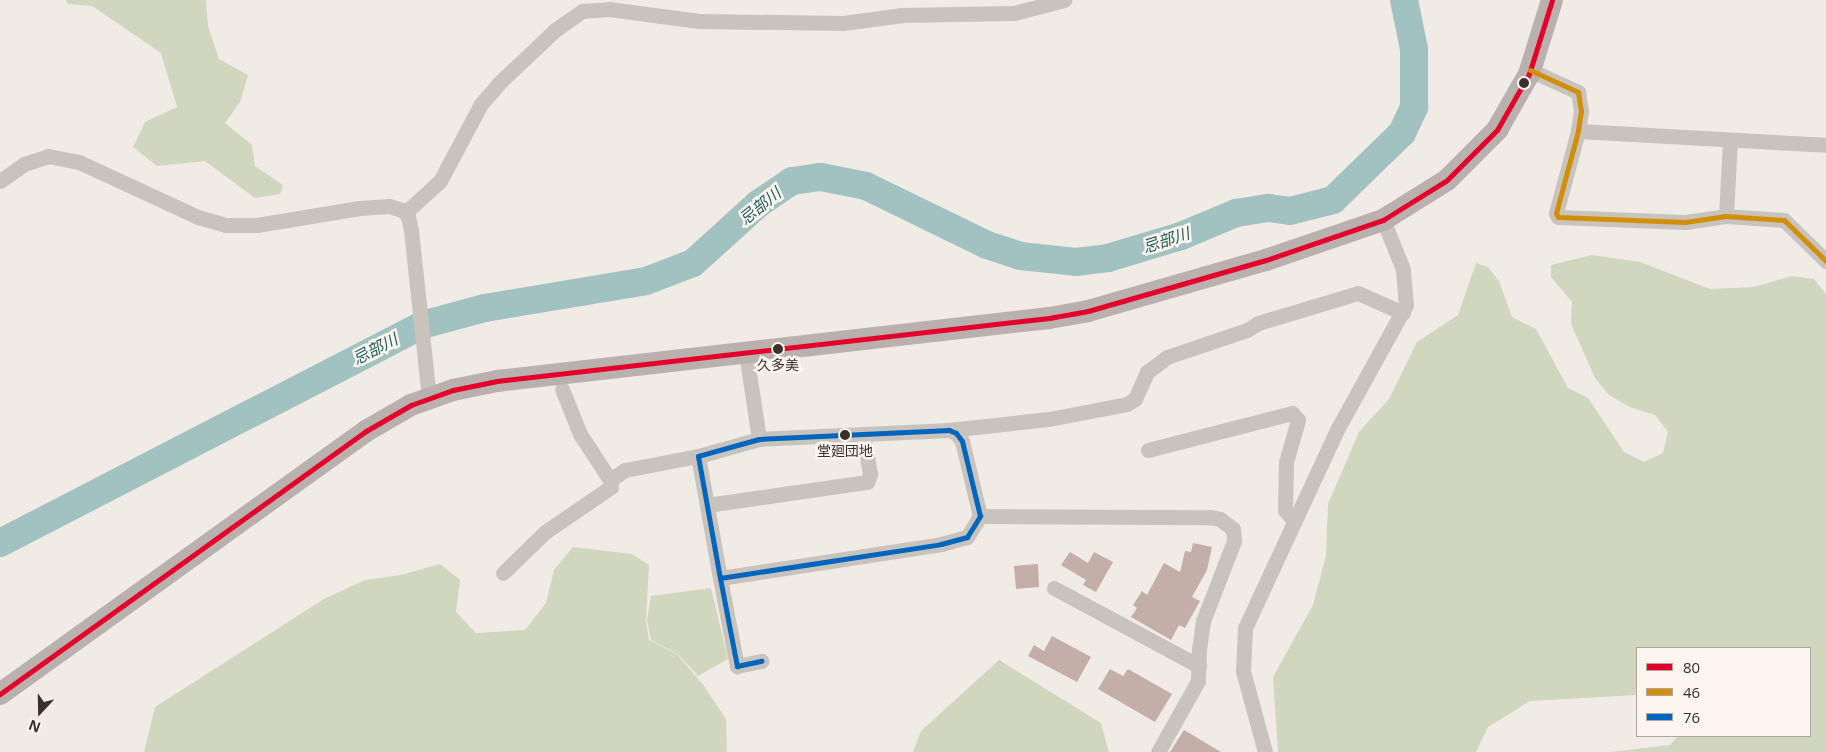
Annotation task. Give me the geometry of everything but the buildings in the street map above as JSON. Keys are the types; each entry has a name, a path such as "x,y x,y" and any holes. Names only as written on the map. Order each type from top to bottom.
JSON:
{"main road":[{"path":"0,694 366,431 392,415 429,398 497,381 1088,311 1266,260 1383,220 1422,198 1472,159 1497,130 1530,70 1552,0"}],"street":[{"path":"405,212 440,181 482,104 493,90 547,36 582,11 609,9 699,21 844,23 902,14 1014,13 1064,0"},
{"path":"1530,70 1578,92 1581,111 1578,132 1556,213 1558,217 1685,222 1726,216 1784,220 1826,261"},
{"path":"1578,132 1826,145"},
{"path":"1726,216 1730,140"},
{"path":"0,181 24,164 48,156 79,162 198,217 226,225 257,224 360,208 389,206 405,212"},
{"path":"405,212 411,230 417,313 429,398"},
{"path":"1265,752 1243,671 1245,628 1293,520 1338,428 1403,312 1407,297 1403,269 1383,220"},
{"path":"610,480 624,470 698,456 760,439 863,436 1026,423 1127,404 1135,400 1147,372 1167,357 1247,330 1258,323 1358,293 1403,312"},
{"path":"746,353 760,439"},
{"path":"503,573 545,532 608,492 610,480 586,446 562,389"},
{"path":"1148,450 1292,413 1298,420 1286,462 1285,510 1293,520"},
{"path":"720,578 953,542 967,537 980,516 965,448 956,433 949,430"},
{"path":"707,505 867,482 870,474 863,436"},
{"path":"698,456 737,666 761,661"},
{"path":"980,516 1209,517 1229,524 1233,529 1234,541 1204,621 1198,649 1200,666 1196,688 1158,752"},
{"path":"1054,588 1200,666"}],"green space":[{"path":"66,0 206,0 208,26 219,59 248,75 240,102 225,123 252,145 255,166 283,185 280,194 255,198 205,161 157,166 133,147 145,122 177,107 161,53 92,6 68,4"},
{"path":"1592,255 1640,262 1710,289 1754,287 1792,276 1814,279 1826,294 1826,752 1611,752 1670,745 1677,737 1811,737 1811,647 1636,647 1636,695 1530,701 1488,727 1476,752 1278,752 1273,677 1313,605 1326,556 1328,504 1359,432 1389,399 1417,342 1458,315 1476,263 1488,267 1499,281 1512,317 1536,329 1568,388 1588,398 1624,452 1644,462 1663,453 1668,432 1655,415 1630,407 1609,395 1595,378 1571,324 1572,302 1551,277 1551,265"},
{"path":"573,547 632,554 649,565 646,620 649,640 677,654 704,686 726,719 727,752 144,752 155,707 324,599 365,580 401,575 440,564 460,580 456,612 476,633 525,630 546,603 554,570"},
{"path":"711,588 728,659 698,676 678,654 651,640 647,620 651,596"},
{"path":"999,660 1101,723 1109,752 913,752 921,731"}],"waterway":[{"name":"忌部川","path":"0,543 422,325 485,308 646,281 693,263 758,204 792,181 821,177 866,186 987,245 1020,256 1076,262 1108,258 1181,236 1236,213 1269,208 1290,211 1333,200 1402,133 1414,107 1414,49 1404,0"}],"transit line":[{"name":"80","path":"0,694 366,431 411,405 453,390 497,381 1049,318 1088,311 1266,260 1383,220 1447,180 1497,130 1529,74 1552,0"},
{"name":"46","path":"1530,70 1578,92 1581,111 1578,131 1556,213 1558,217 1685,222 1726,216 1784,220 1826,261"},
{"name":"76","path":"720,578 941,544 967,537 980,516 962,441 956,433 949,430 759,439 698,456 720,578 737,666 761,661"}],"place":[{"name":"久多美","path":"778,349"},
{"name":"堂廻団地","path":"845,435"}]}
